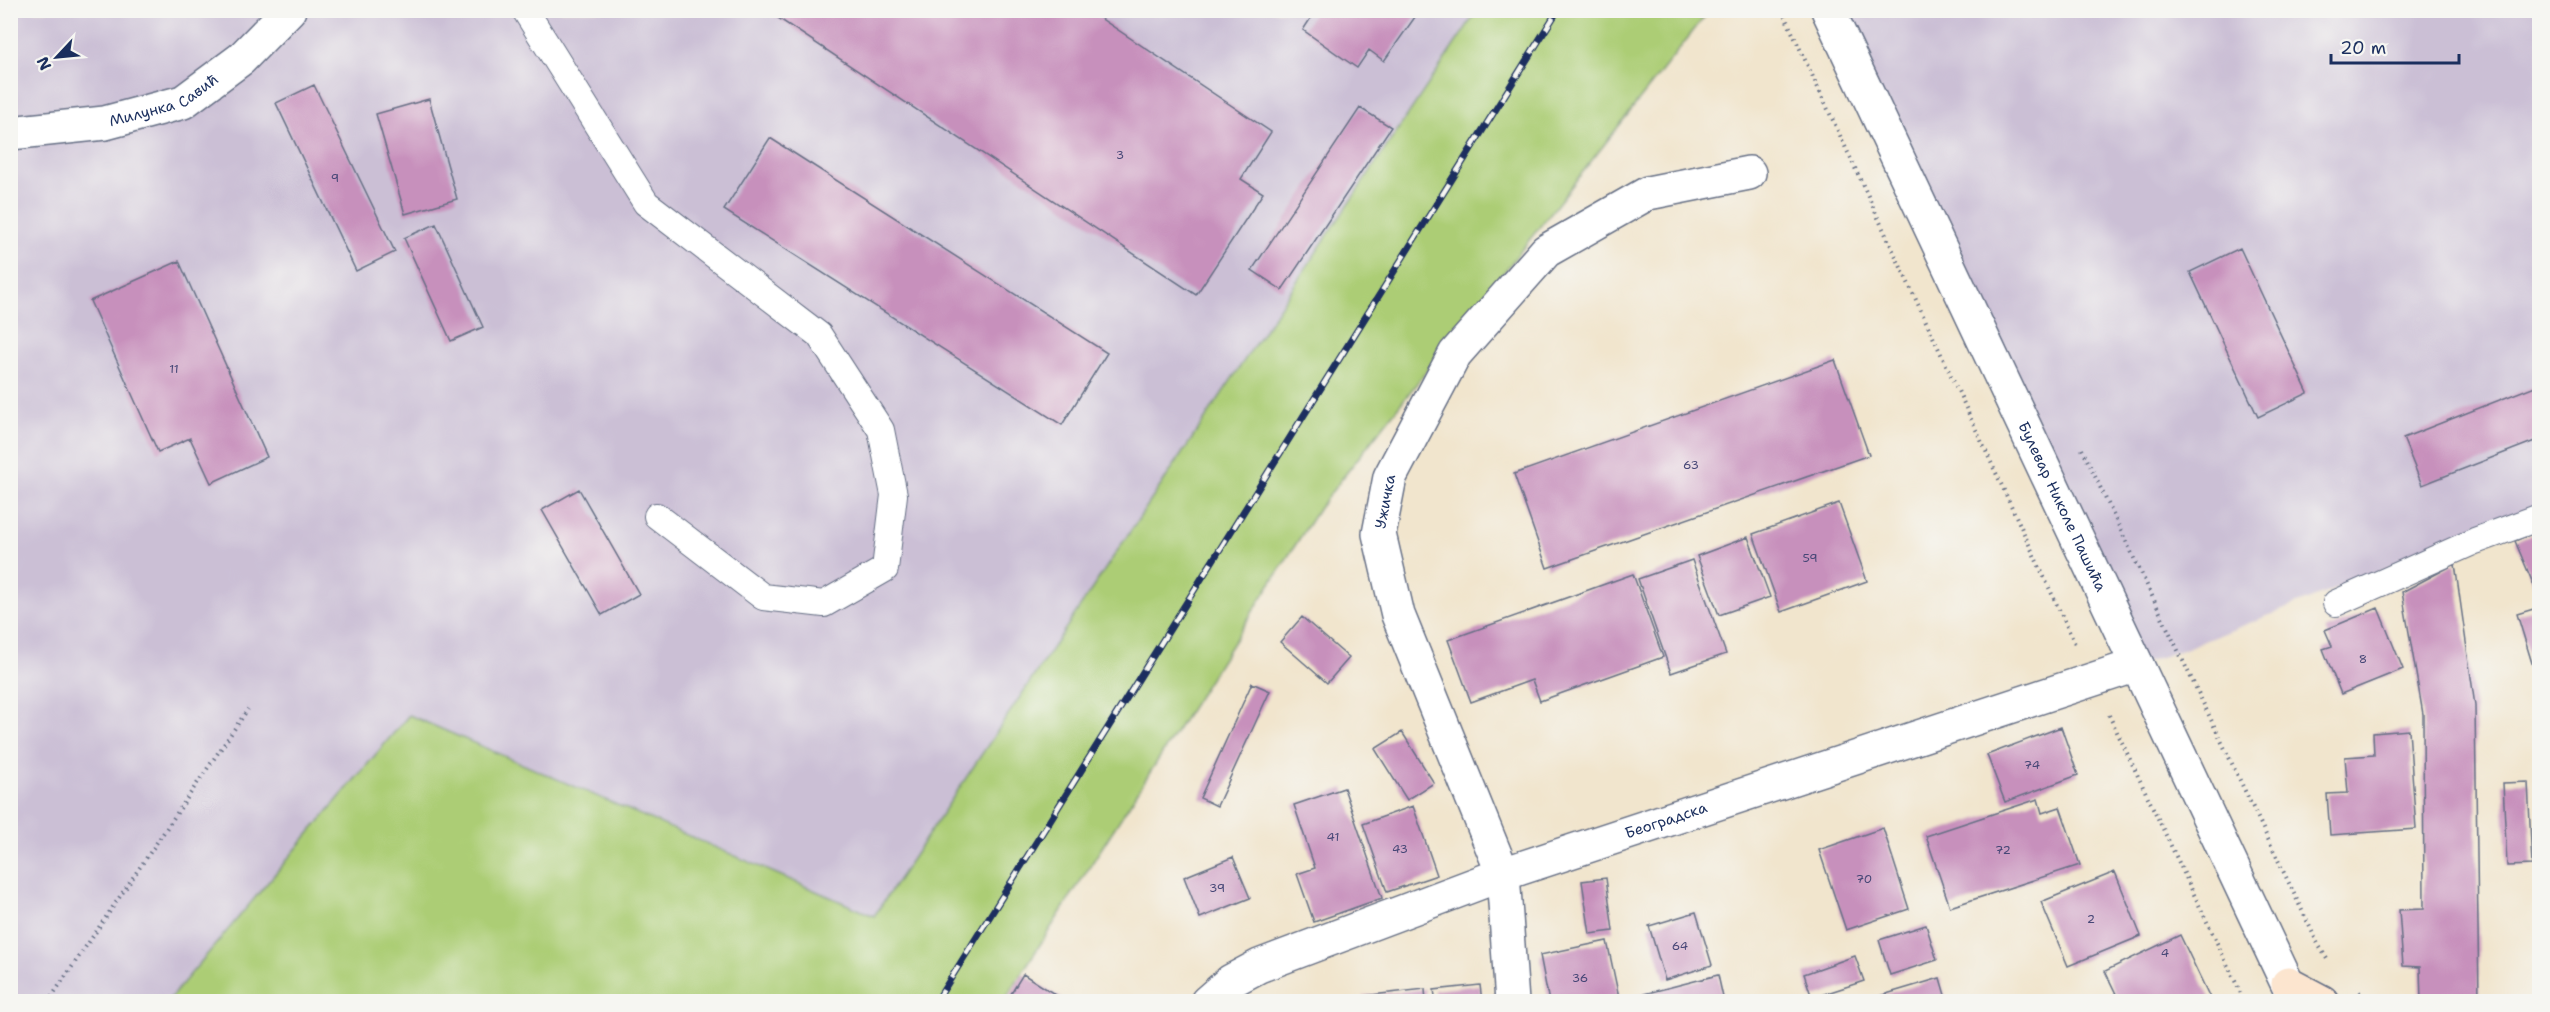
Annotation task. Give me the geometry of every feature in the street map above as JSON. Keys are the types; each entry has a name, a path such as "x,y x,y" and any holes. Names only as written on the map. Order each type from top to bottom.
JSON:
{"main road":[{"path":"2292,993 2322,1002"}],"street":[{"name":"Милунка Савић","path":"10,133 105,123 183,102 241,60 289,10"},
{"name":"Булевар Николе Пашића","path":"1828,10 2292,993"},
{"name":"Ужичка","path":"1512,1002 1503,874 1398,615 1380,534 1390,477 1455,354 1546,251 1648,194 1749,172"},
{"name":"Београдска","path":"1207,1002 1231,981 1259,966 1503,874 2137,665"}],"lane":[{"path":"525,10 646,203 819,335 881,430 894,495 885,569 825,604 763,597 657,516"},
{"path":"2336,603 2475,542 2540,517"}],"path":[{"path":"1782,10 2092,680 2245,1002"},
{"path":"48,1002 248,709"}],"shaded area":[{"path":"10,11 1477,11 873,917 410,715 167,1002 11,1001"},
{"path":"1828,11 2539,11 2539,508 2179,651 2137,665"}],"green space":[{"path":"1477,11 1709,11 1319,508 1004,1001 167,1002 409,715 874,916"}],"building":[{"path":"766,10 1088,10 1271,132 1241,179 1263,193 1196,295"},
{"path":"1316,10 1420,10 1384,61 1369,50 1357,68 1303,30"},
{"path":"314,85 395,252 356,271 276,103"},
{"path":"429,99 457,199 405,214 376,114"},
{"path":"1360,108 1391,127 1282,290 1252,270"},
{"path":"770,138 1107,353 1062,425 724,210"},
{"path":"436,224 483,327 451,341 404,238"},
{"path":"2240,248 2308,393 2258,417 2190,272"},
{"path":"179,261 267,457 211,483 190,438 158,452 90,301"},
{"path":"1835,360 1869,455 1547,568 1514,474"},
{"path":"2540,384 2540,439 2422,485 2403,438"},
{"path":"579,489 639,594 602,615 542,510"},
{"path":"1839,503 1867,581 1781,612 1753,534"},
{"path":"2540,530 2540,586 2535,588 2515,541"},
{"path":"1748,537 1770,597 1719,615 1697,556"},
{"path":"1692,560 1726,654 1671,673 1638,579"},
{"path":"2455,564 2475,706 2479,1002 2421,1002 2420,967 2403,966 2399,910 2424,909 2423,714 2402,592"},
{"path":"1633,574 1663,657 1540,701 1532,680 1471,702 1448,640"},
{"path":"2540,607 2540,685 2539,686 2517,614"},
{"path":"2378,608 2403,669 2341,694 2323,649 2332,646 2325,630"},
{"path":"1302,617 1349,658 1327,683 1280,642"},
{"path":"1252,683 1270,691 1217,806 1200,798"},
{"path":"2061,727 2078,775 2005,802 1987,755"},
{"path":"2409,730 2416,829 2330,835 2327,794 2348,793 2345,757 2374,755 2373,733"},
{"path":"1402,732 1434,783 1407,800 1375,749"},
{"path":"2528,782 2532,865 2507,866 2503,783"},
{"path":"1344,788 1382,898 1314,922 1297,874 1315,868 1294,805"},
{"path":"2038,799 2042,813 2060,807 2080,865 1950,907 1926,836"},
{"path":"1413,806 1437,875 1387,892 1363,824"},
{"path":"1883,828 1909,909 1846,930 1819,850"},
{"path":"1233,857 1250,898 1200,918 1184,877"},
{"path":"2115,872 2141,936 2068,966 2041,902"},
{"path":"1606,878 1613,931 1590,934 1582,881"},
{"path":"1696,912 1712,965 1665,980 1649,926"},
{"path":"1926,925 1937,960 1890,975 1879,940"},
{"path":"2180,935 2212,1002 2120,1002 2105,971"},
{"path":"1607,941 1620,1002 1549,1002 1540,955"},
{"path":"1855,956 1864,981 1812,998 1804,974"},
{"path":"1023,974 1064,1000 1063,1002 1006,1002"},
{"path":"1718,975 1724,1002 1638,1002 1636,996"},
{"path":"1940,978 1947,1002 1878,1002 1876,997"},
{"path":"1480,985 1482,1002 1436,1002 1434,990"},
{"path":"1425,989 1426,1002 1364,1002 1363,996"},
{"path":"2053,995 2055,1002 2035,1002 2035,1001"}],"railway":[{"path":"936,1002 1558,10"}]}
